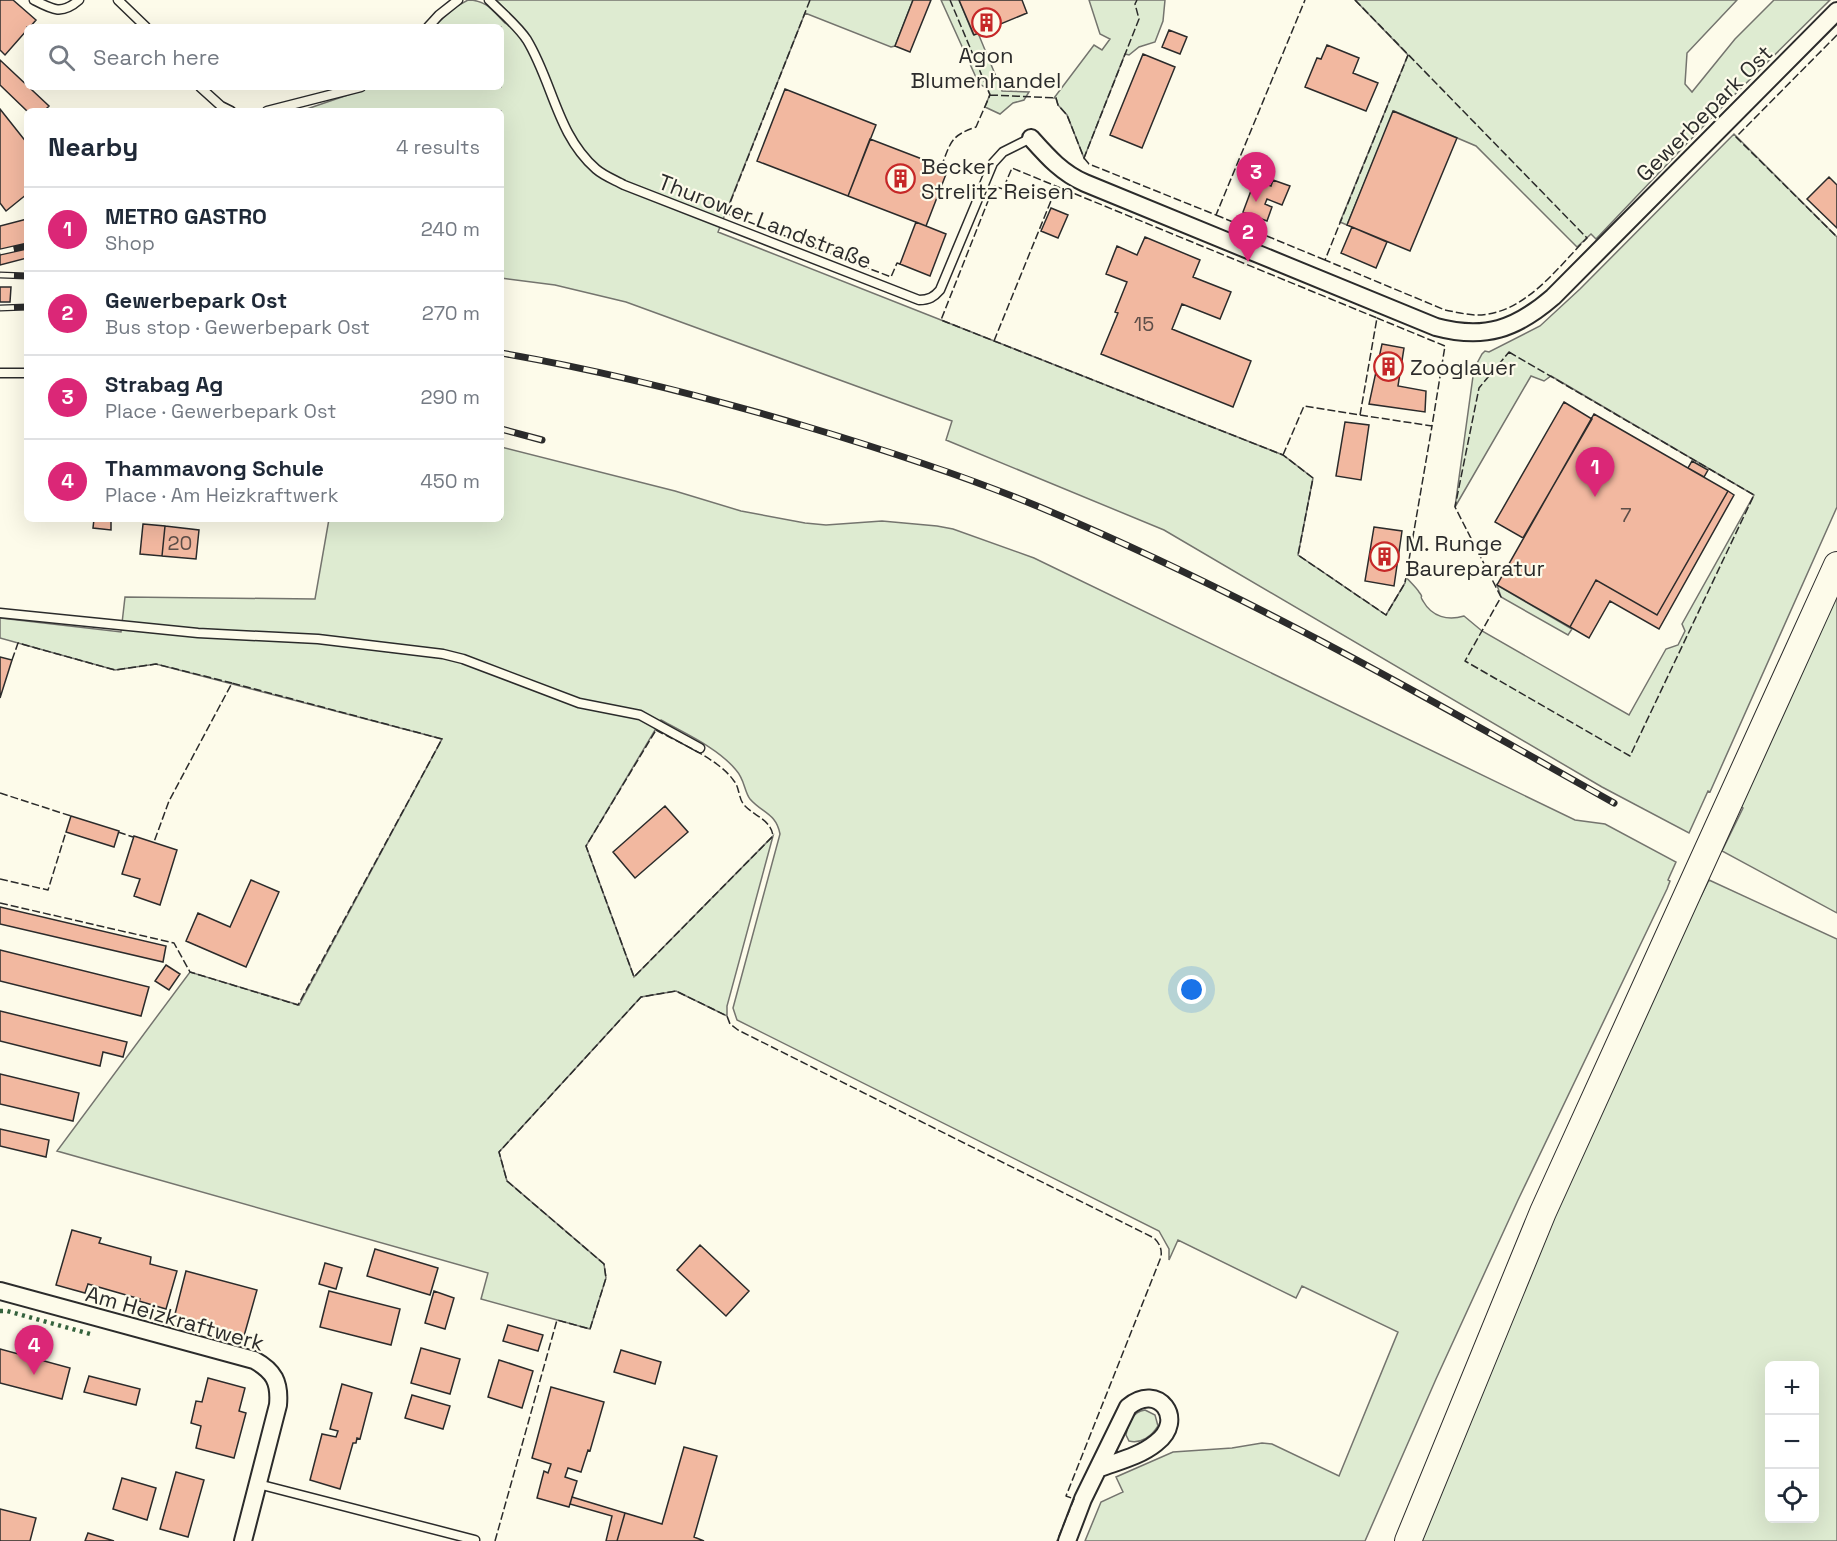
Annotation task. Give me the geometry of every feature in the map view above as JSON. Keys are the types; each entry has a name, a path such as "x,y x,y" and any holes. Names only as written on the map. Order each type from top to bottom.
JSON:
{"main road":[{"path":"1408,1541 1543,1212 1728,800 1837,565"}],"street":[{"name":"Gewerbepark Ost","path":"1031,138 1068,176 1428,324 1467,333 1486,332 1520,321 1553,297 1837,11"},
{"name":"Am Heizkraftwerk","path":"0,1291 254,1360 266,1367 277,1384 279,1394 243,1541"},
{"path":"1067,1541 1083,1499 1128,1407 1137,1399 1147,1397 1165,1407 1170,1416 1169,1425 1165,1434 1156,1443 1136,1456 1100,1468"}],"lane":[{"path":"34,0 55,11 70,8 79,0"},
{"path":"118,0 143,24"},
{"path":"431,24 458,0"},
{"name":"Thurower Landstraße","path":"489,0 526,39 542,70 563,126 578,151 597,170 624,185 919,300 927,300 940,290 993,163 1003,152 1031,138"},
{"path":"203,90 225,108"},
{"path":"279,108 348,90"},
{"path":"0,373 24,373"},
{"path":"0,613 186,633 318,639 443,654 463,659 579,703 640,715 700,748"},
{"path":"258,1484 475,1540"}],"green space":[{"path":"468,0 475,0 493,10 505,23 507,11 496,0 913,0 895,46 891,47 805,13 718,232 1283,455 1313,478 1298,555 1386,615 1405,583 1406,577 1418,590 1431,611 1446,618 1464,616 1482,631 1629,715 1666,649 1678,645 1685,631 1682,624 1754,495 1551,376 1544,381 1531,376 1455,507 1474,369 1485,351 1489,352 1540,326 1580,289 1734,134 1837,237 1837,507 1710,792 1708,791 1689,833 1602,787 1164,530 946,440 952,421 626,302 555,285 504,278 504,108 310,108 362,90 504,90 504,24 436,24 457,6"},
{"path":"941,0 959,0 973,34 978,33 1002,91 1029,92 1024,100 1013,103 1000,114 985,107 990,94 987,88 979,84"},
{"path":"1089,0 1165,0 1163,21 1155,42 1139,47 1129,55 1125,54 1084,158 1067,115 1054,98 1094,45 1102,50 1110,39 1100,34"},
{"path":"1355,0 1737,0 1687,53 1685,84 1692,92 1735,39 1774,0 1830,0 1714,115 1596,239 1591,234 1577,247 1476,146 1394,111 1347,225 1340,222 1408,55"},
{"path":"504,448 675,491 741,511 805,523 826,525 882,521 953,529 1034,558 1575,820 1605,824 1676,862 1668,880 1670,881 1667,889 1518,1200 1365,1541 1085,1541 1101,1502 1123,1492 1116,1477 1173,1452 1232,1448 1262,1443 1272,1444 1339,1476 1398,1332 1302,1286 1296,1298 1178,1240 1169,1260 1169,1249 1159,1231 737,1020 733,1008 780,834 772,817 750,799 743,781 729,762 701,742 661,720 586,846 634,977 773,836 727,1006 727,1016 676,991 641,997 499,1152 507,1181 604,1264 606,1278 590,1329 481,1299 488,1273 57,1151 190,972 299,1005 442,739 156,664 115,670 0,638 0,618 121,632 125,597 315,599 328,522 504,522"},
{"path":"1497,585 1572,629 1568,635 1501,597"},
{"path":"1837,591 1837,913 1722,851 1743,808 1738,805"},
{"path":"1709,880 1837,939 1837,1541 1420,1541 1536,1253 1697,894 1701,896"},
{"path":"1145,1410 1155,1415 1158,1426 1146,1438 1129,1441 1126,1435 1129,1422 1137,1413"}],"building":[{"path":"0,0 13,0 36,20 33,24 24,24 24,33 5,55 0,50"},
{"path":"913,0 931,0 910,52 895,46"},
{"name":"Agon Blumenhandel","path":"959,0 1022,0 1027,13 974,35"},
{"path":"1169,30 1187,37 1180,54 1162,47"},
{"path":"1327,45 1359,58 1353,73 1378,83 1366,111 1305,87 1317,58 1321,59"},
{"path":"1143,54 1175,67 1142,148 1110,135"},
{"path":"0,60 24,83 24,90 32,90 49,106 47,108 24,108 0,85"},
{"path":"785,89 876,125 848,196 757,161"},
{"path":"0,109 24,139 24,196 6,211 0,203"},
{"path":"1393,111 1457,138 1410,251 1347,225"},
{"name":"Becker Strelitz Reisen","path":"870,139 948,169 926,226 848,196"},
{"path":"1829,177 1837,185 1837,228 1807,199"},
{"path":"1255,180 1271,186 1273,180 1290,186 1282,205 1267,199 1265,204 1272,207 1267,221 1243,212"},
{"path":"1051,208 1068,215 1058,238 1041,231"},
{"path":"24,220 24,259 0,265 0,226"},
{"path":"916,222 946,234 930,276 900,264"},
{"path":"1352,227 1387,242 1376,268 1341,253"},
{"path":"1145,237 1200,260 1193,277 1231,292 1220,319 1182,304 1172,329 1251,361 1233,407 1101,354 1118,313 1115,312 1127,282 1106,274 1117,246 1137,255"},
{"path":"0,287 11,287 10,302 0,302"},
{"name":"Zooglauer","path":"1382,344 1404,348 1398,386 1426,391 1425,412 1369,404"},
{"path":"1564,402 1592,419 1523,538 1495,522"},
{"path":"1594,414 1728,491 1657,615 1596,580 1570,627 1497,585"},
{"path":"1345,422 1369,425 1361,480 1336,476"},
{"path":"1692,461 1708,470 1704,477 1688,468"},
{"path":"1728,491 1734,495 1659,629 1610,601 1589,638 1570,627 1596,580 1657,615"},
{"path":"94,522 111,522 111,530 93,528"},
{"path":"143,524 165,526 162,556 140,554"},
{"path":"165,526 199,530 196,559 162,556"},
{"name":"M. Runge Baureparatur","path":"1374,527 1402,531 1394,586 1365,581"},
{"path":"0,657 12,660 0,698"},
{"path":"665,806 688,832 635,878 613,852"},
{"path":"71,816 119,831 114,847 66,832"},
{"path":"134,836 177,850 160,905 134,896 140,879 122,874"},
{"path":"251,880 279,892 246,967 186,941 198,913 230,927"},
{"path":"0,907 166,946 163,962 0,924"},
{"path":"0,950 149,987 141,1016 0,981"},
{"path":"166,965 180,974 169,990 155,981"},
{"path":"0,1011 127,1042 123,1057 103,1052 100,1066 0,1041"},
{"path":"0,1074 79,1093 73,1121 0,1104"},
{"path":"0,1129 49,1140 46,1157 0,1146"},
{"path":"72,1230 101,1238 99,1243 151,1257 150,1264 177,1271 166,1309 88,1284 85,1293 56,1285"},
{"path":"700,1245 749,1291 726,1316 677,1270"},
{"path":"375,1249 438,1268 430,1295 367,1276"},
{"path":"325,1263 342,1268 336,1289 319,1284"},
{"path":"186,1271 257,1290 244,1336 174,1318"},
{"path":"329,1291 400,1309 391,1345 320,1327"},
{"path":"434,1291 454,1298 445,1329 425,1323"},
{"path":"508,1325 543,1335 538,1351 503,1341"},
{"path":"421,1348 460,1359 450,1394 411,1383"},
{"path":"0,1349 70,1368 62,1399 0,1383"},
{"path":"621,1350 661,1362 655,1384 614,1372"},
{"path":"499,1360 533,1371 522,1408 488,1397"},
{"path":"89,1376 140,1389 136,1405 84,1392"},
{"path":"208,1378 245,1388 239,1411 246,1413 234,1458 196,1448 201,1426 191,1423 196,1401 202,1402"},
{"path":"342,1384 372,1393 360,1439 357,1438 356,1443 353,1443 340,1489 310,1480 322,1434 336,1437 338,1431 330,1429"},
{"path":"551,1387 604,1402 590,1451 588,1450 581,1472 568,1468 565,1477 577,1481 569,1507 537,1498 544,1471 548,1473 551,1464 532,1458"},
{"path":"412,1395 450,1406 443,1429 405,1418"},
{"path":"684,1447 717,1456 694,1537 704,1541 617,1541 625,1513 662,1524"},
{"path":"176,1472 204,1480 188,1537 160,1529"},
{"path":"122,1478 156,1488 147,1520 113,1509"},
{"path":"572,1497 625,1513 617,1541 606,1541 612,1516 570,1504"},
{"path":"0,1509 36,1518 30,1541 0,1541"},
{"path":"88,1533 114,1541 85,1541"}],"railway":[{"path":"0,252 24,247"},
{"path":"0,275 24,276"},
{"path":"0,308 24,307"},
{"path":"504,354 617,376 770,416 923,464 1037,506 1112,538 1258,608 1402,684 1614,803"},
{"path":"504,430 542,440"}],"hedge":[{"path":"0,1311 94,1335"}],"fence":[{"path":"810,0 726,213 891,277 897,263 900,264"},
{"path":"941,167 956,137 976,127 990,95 950,0"},
{"path":"990,95 1056,98 1058,105 1067,115 1084,158 1139,19 1135,4 1137,0"},
{"path":"1084,158 1089,164 1216,215 1305,0"},
{"path":"1355,0 1587,238 1539,287 1511,307 1495,313 1474,315 1445,310 1325,260 1408,55"},
{"path":"1837,35 1736,137 1837,237"},
{"path":"1283,455 1304,406 1360,415 1377,318 1012,168 1003,189 994,186 941,320 1283,455 1313,478 1298,555 1386,615 1405,583 1432,426"},
{"path":"994,341 1057,186"},
{"path":"1216,215 1325,260"},
{"path":"1360,415 1432,426 1445,346 1377,318"},
{"path":"1509,352 1754,495 1630,756 1465,661 1501,597 1455,507 1479,388 1509,352"},
{"path":"12,660 18,643 115,670 156,664 232,683"},
{"path":"0,903 174,943 190,972 298,1005 442,739 232,683 169,801 154,842"},
{"path":"656,730 709,759 727,773 736,784 743,803 766,822 773,836 634,977 586,846 656,730"},
{"path":"0,793 71,816"},
{"path":"0,879 48,890 66,832"},
{"path":"118,832 133,837"},
{"path":"495,1541 557,1320 590,1329 606,1278 604,1264 507,1181 499,1152 641,997 676,991 727,1016 730,1024 738,1030 1158,1242 1161,1257 1066,1496 1074,1499 1057,1541"}],"place":[{"name":"Agon Blumenhandel","path":"986,23"},
{"name":"Becker Strelitz Reisen","path":"900,179"},
{"name":"Strabag Ag","path":"1256,202"},
{"name":"Gewerbepark Ost","path":"1248,262"},
{"name":"Zooglauer","path":"1389,367"},
{"name":"METRO GASTRO","path":"1595,497"},
{"name":"M. Runge Baureparatur","path":"1384,556"},
{"name":"Thammavong Schule","path":"34,1375"}]}
